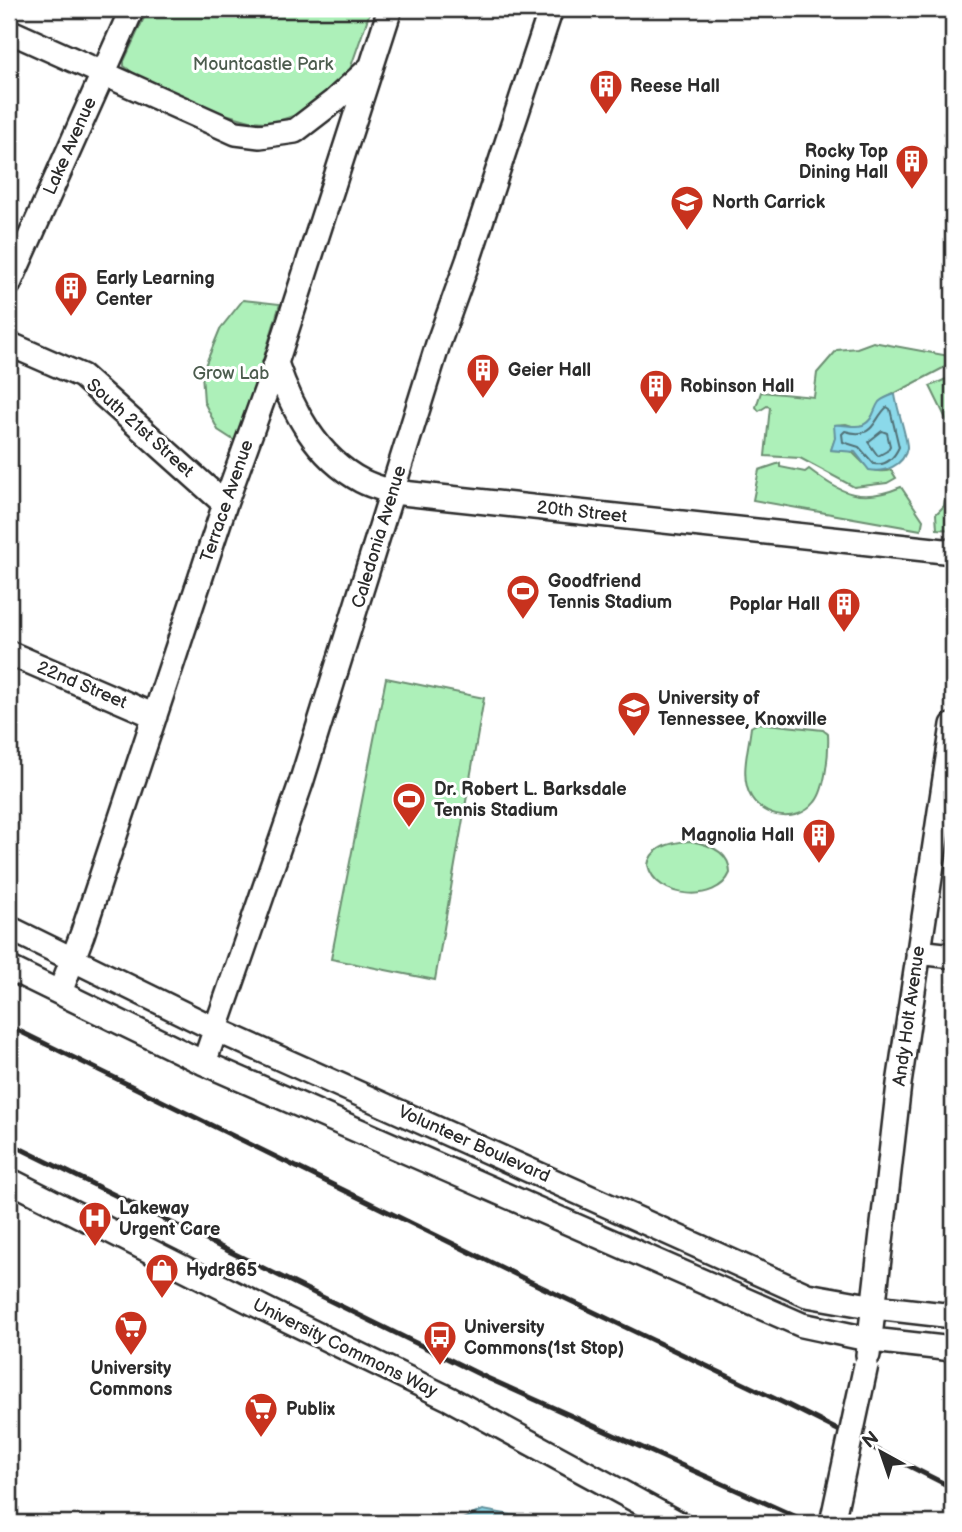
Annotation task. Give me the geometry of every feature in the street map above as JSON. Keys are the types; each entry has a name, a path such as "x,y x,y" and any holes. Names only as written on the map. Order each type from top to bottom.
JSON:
{"street":[{"name":"Lake Avenue","path":"9,284 132,9"},
{"name":"Terrace Avenue","path":"60,992 225,504 276,363 390,9"},
{"name":"Caledonia Avenue","path":"204,1063 301,783 438,344 551,9"},
{"path":"9,30 236,133 260,136 295,131 374,65"},
{"name":"South 21st Street","path":"9,344 82,376 225,504"},
{"name":"20th Street","path":"276,363 290,402 330,458 362,482 393,492 953,552"},
{"name":"22nd Street","path":"9,653 155,716"},
{"name":"Andy Holt Avenue","path":"832,1523 872,1340 899,1084 953,725"},
{"name":"Volunteer Boulevard","path":"9,928 216,1030 807,1294 875,1307 953,1316"},
{"path":"918,952 953,956"},
{"name":"Volunteer Boulevard","path":"9,968 204,1063 802,1325 872,1340 953,1349"},
{"name":"University Commons Way","path":"9,1180 450,1399 678,1523"}],"green space":[{"name":"Mountcastle Park","path":"148,9 371,9 348,75 302,113 265,122 250,121 204,108 145,82 124,66"},
{"name":"Grow Lab","path":"243,300 280,304 238,443 218,430 204,402 202,373 220,329"},
{"path":"873,342 949,356 947,366 882,400 864,425 835,425 835,439 831,450 851,451 873,470 891,470 896,478 887,483 854,487 800,458 765,456 770,407 759,411 756,407 761,392 814,397 817,373 837,350 857,348"},
{"path":"953,376 953,433 930,386"},
{"path":"953,456 953,530 937,529 936,514 944,506"},
{"path":"780,463 780,467 805,472 809,469 832,485 852,494 874,495 901,487 923,520 921,530 753,500 759,470"},
{"name":"Dr. Robert L. Barksdale Tennis Stadium","path":"386,678 484,698 435,980 331,959"},
{"path":"758,723 823,730 828,734 822,788 815,802 807,810 787,816 776,815 758,806 751,797 747,787 746,765 751,727"},
{"path":"690,841 717,850 729,866 730,873 723,883 713,890 700,893 674,891 653,876 648,865 653,853 670,844"}],"water":[{"path":"895,394 907,448 898,464 887,469 869,470 855,452 831,450 835,438 834,425 856,426 867,423 879,402"},
{"path":"483,1510 533,1519 538,1523 454,1523"}],"railway":[{"path":"9,1026 953,1488"},
{"path":"9,1143 485,1377 810,1523"}],"place":[{"name":"Reese Hall","path":"606,116"},
{"name":"Rocky Top Dining Hall","path":"912,191"},
{"name":"North Carrick","path":"687,232"},
{"name":"Early Learning Center","path":"71,318"},
{"name":"Geier Hall","path":"483,400"},
{"name":"Robinson Hall","path":"656,416"},
{"name":"Goodfriend Tennis Stadium","path":"523,621"},
{"name":"Poplar Hall","path":"844,634"},
{"name":"University of Tennessee, Knoxville","path":"634,738"},
{"name":"Dr. Robert L. Barksdale Tennis Stadium","path":"409,829"},
{"name":"Magnolia Hall","path":"819,865"},
{"name":"Lakeway Urgent Care","path":"95,1248"},
{"name":"Hydr865","path":"162,1300"},
{"name":"University Commons","path":"131,1357"},
{"name":"University Commons(1st Stop)","path":"440,1367"},
{"name":"Publix","path":"261,1439"}]}
